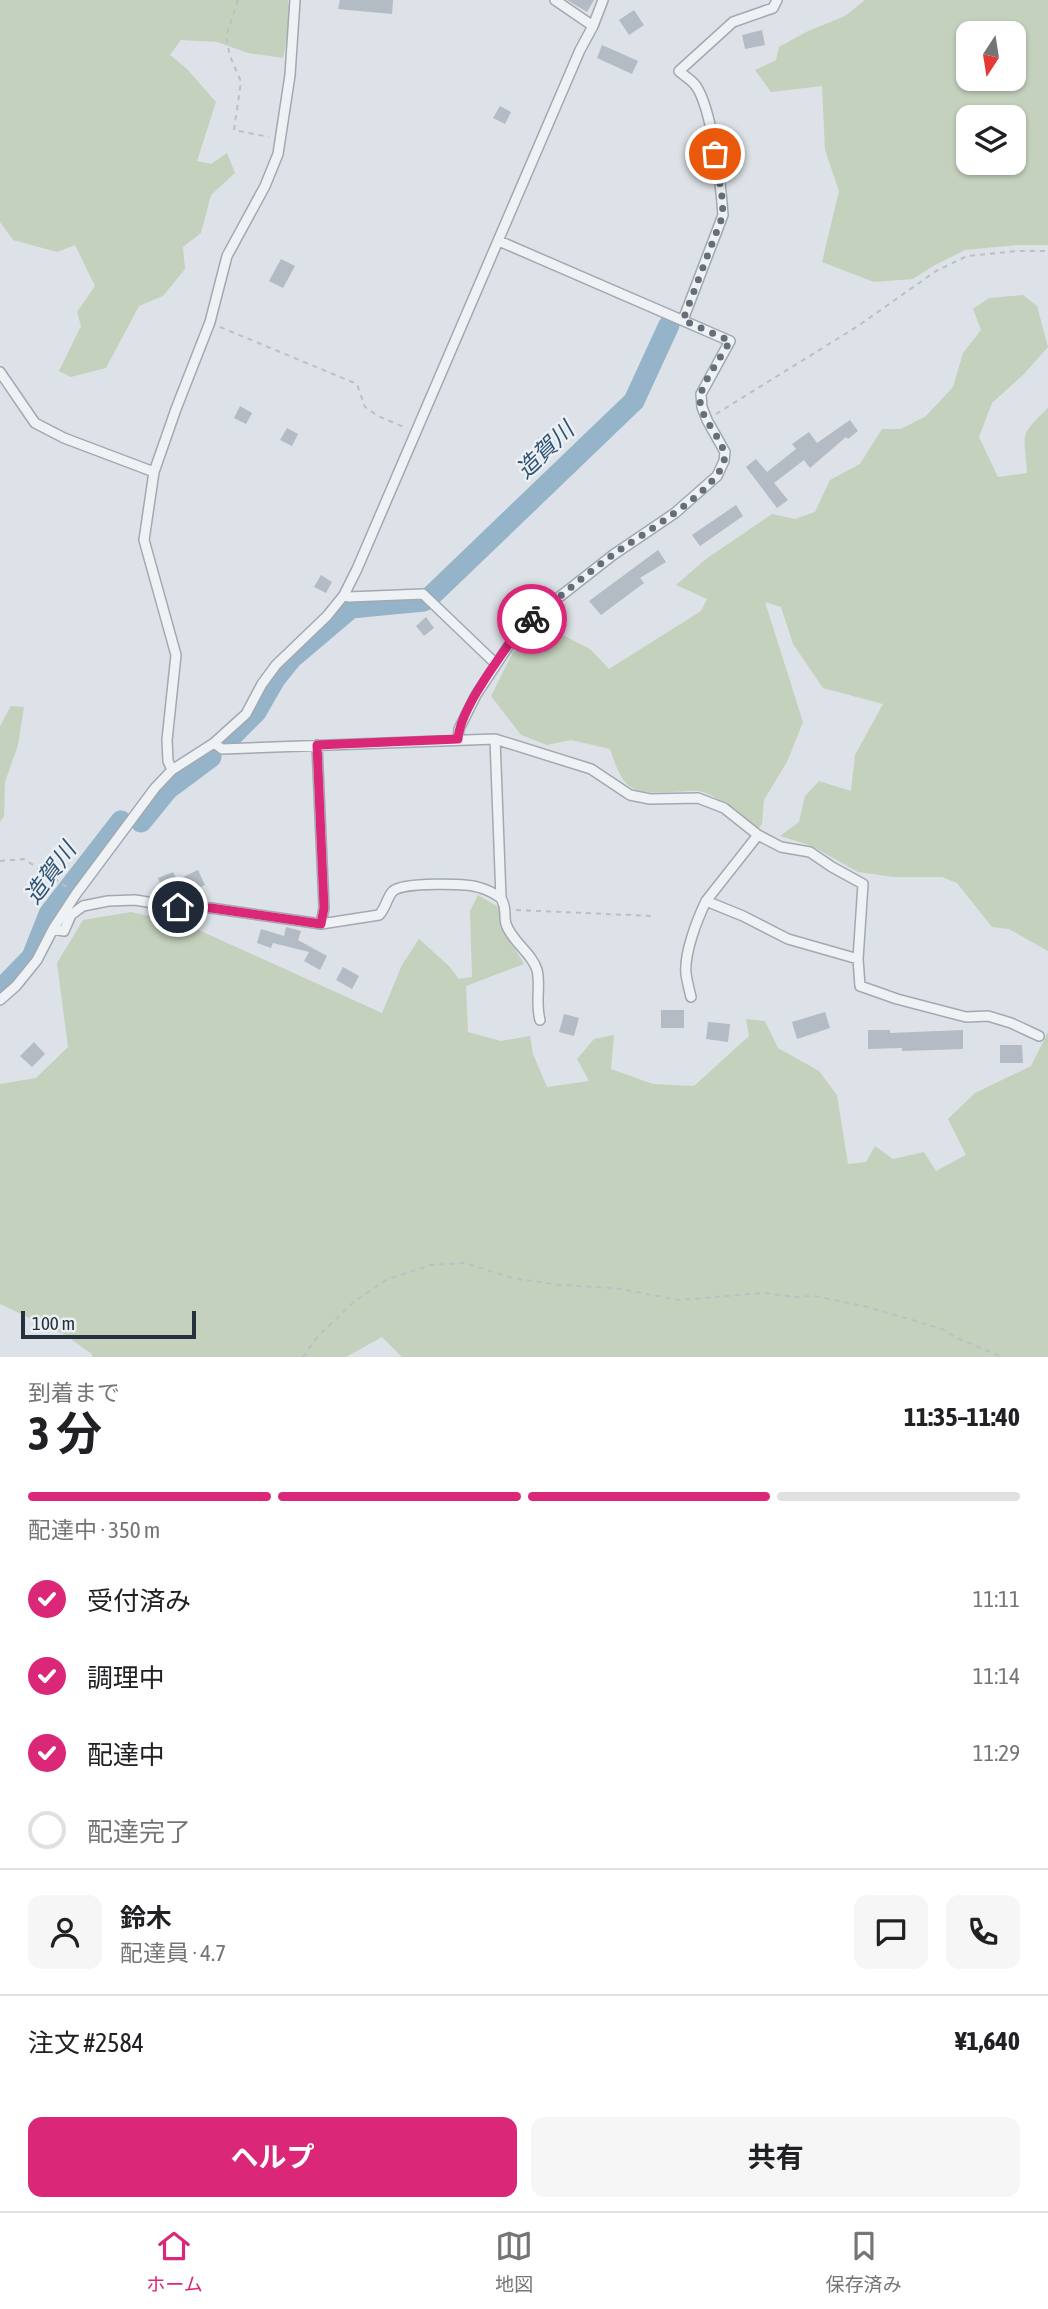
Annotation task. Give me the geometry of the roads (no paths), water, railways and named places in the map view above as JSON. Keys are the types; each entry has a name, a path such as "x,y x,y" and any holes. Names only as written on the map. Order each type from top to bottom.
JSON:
{"street":[{"path":"172,770 168,761 167,740 176,655 145,540 154,472 210,322 227,256 265,186 278,154 290,75 295,0"},
{"path":"555,0 593,26"},
{"path":"0,1000 16,986 37,960 53,929 84,883 155,788 172,770 214,743 246,714 276,665 327,616 344,595 603,0"},
{"path":"683,320 723,215 707,111 695,85 679,72 733,22 774,8 777,0"},
{"path":"458,739 459,729 496,664 521,627 613,555 675,513 717,476 724,461 724,452 706,420 701,394 730,341 499,241"},
{"path":"0,372 35,423 64,438 154,472"},
{"path":"344,595 423,594 496,664"},
{"path":"214,743 222,749 495,739 591,769 630,795 650,799 698,798 724,808 758,835 781,847 810,852 863,884 858,959 860,985 897,999 966,1017 988,1016 1039,1036"},
{"path":"495,739 501,898 506,908 506,924 534,961 538,974 536,1006 540,1020"},
{"path":"317,745 324,908 321,924"},
{"path":"691,997 685,971 693,933 706,901 758,835"},
{"path":"53,929 64,931 71,915 83,906 108,901 135,900 178,907 211,908 321,924 379,915 385,909 391,893 397,888 435,884 464,885 481,888 501,898"},
{"path":"706,901 788,939 858,959"}],"waterway":[{"name":"造賀川","path":"432,595 634,401 669,325"},
{"name":"造賀川","path":"226,742 256,712 275,679 292,658 351,608 424,601"},
{"name":"造賀川","path":"141,822 168,789 211,757"},
{"name":"造賀川","path":"0,990 32,957 49,914 121,821"}]}
